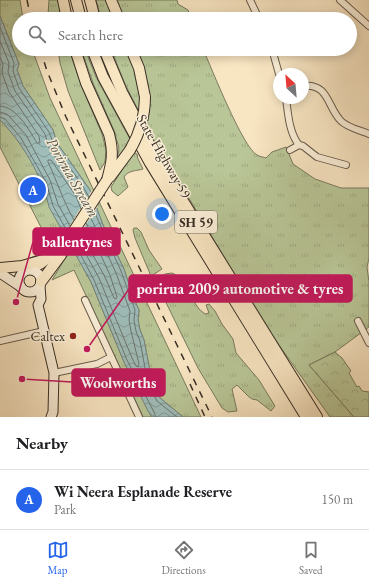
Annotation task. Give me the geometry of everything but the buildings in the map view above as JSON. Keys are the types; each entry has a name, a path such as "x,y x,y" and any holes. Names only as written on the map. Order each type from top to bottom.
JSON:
{"main road":[{"path":"63,0 66,12"},
{"path":"76,0 80,12"},
{"path":"90,0 93,12"},
{"path":"111,0 116,12"},
{"path":"77,56 86,83 111,141 113,151 107,180"},
{"name":"State Highway 59","path":"95,56 106,84 137,137 150,163 296,392 317,417"},
{"name":"State Highway 59","path":"107,56 122,92 160,164 296,392"},
{"path":"0,273 23,289 29,292 34,291 41,284 61,255 64,246 107,180 130,150 141,130 145,110 145,97 139,68 134,56"},
{"path":"38,305 33,302 23,289 20,278 27,271 37,266 64,246"},
{"path":"0,269 22,266 44,260"},
{"path":"0,269 34,271 40,276 41,299 38,305 54,373 54,415"},
{"path":"296,392 305,417"},
{"path":"296,392 307,394 325,417"}],"street":[{"path":"250,0 256,12"},
{"path":"340,0 353,12"},
{"path":"357,15 369,26"},
{"path":"274,56 277,68"},
{"path":"309,86 320,89 325,94 334,112 342,122 369,134"},
{"path":"287,104 293,133 299,145 303,146 317,156 346,165"},
{"path":"290,150 299,145"},
{"path":"85,300 139,417"},
{"path":"358,321 369,343"},
{"path":"0,341 44,331"},
{"path":"54,373 97,364 111,357"}],"green space":[{"path":"0,0 20,0 22,12 12,12 12,46 0,16"},
{"path":"49,0 58,0 61,12 48,12"},
{"path":"96,0 177,0 178,4 188,10 189,12 99,12"},
{"path":"16,56 35,56 50,98 201,417 183,417 160,398 155,390 138,320 139,310 124,269 103,225 90,190 57,143 53,130 23,86 17,70 19,64"},
{"path":"59,56 71,56 81,85 102,134 106,150 105,162 100,170 68,91"},
{"path":"83,56 88,56 96,77 131,141 119,161 116,160 119,148 116,135 93,83"},
{"path":"114,56 206,56 236,123 251,149 257,155 266,158 272,152 286,147 293,164 315,179 341,188 369,188 369,258 367,267 369,282 369,327 335,352 309,365 354,417 330,417 264,324 190,200 167,167 125,84"},
{"path":"0,120 13,134 30,159 64,234 55,246 42,256 44,253 25,260 42,251 40,248 46,237 0,147"},
{"path":"133,153 137,154 143,169 130,172 124,177 128,187 118,196 112,191 111,187"},
{"path":"134,228 137,228 141,232 149,250 162,269 151,276 135,238"},
{"path":"72,247 91,282 124,362 152,417 143,417 74,270 52,280"},
{"path":"172,273 182,278 190,290 193,300 199,309 205,314 209,313 206,305 209,304 215,311 233,339 236,353 259,380 275,406 271,411 257,400 248,396 237,385 232,389 237,411 228,412 222,408 198,368 155,280 165,274"},
{"path":"335,352 342,358 351,371 349,373 357,387 359,386 362,391 369,392 369,417 354,417 309,365"}],"water":[{"name":"Porirua Stream","path":"0,16 12,46 12,56 16,56 19,64 17,70 23,86 53,130 57,143 90,190 103,225 124,269 139,310 138,320 140,330 144,340 152,382 155,390 160,398 183,417 152,417 148,411 124,362 91,282 49,207 46,195 30,160 16,139 0,120"}],"pier":[{"path":"92,190 98,206 70,249 63,236"}],"railway":[{"path":"27,0 30,12"},
{"path":"42,56 66,117 212,417"},
{"path":"190,384 205,417"}],"place":[{"name":"Wi Neera Esplanade Reserve","path":"33,190"},
{"name":"ballentynes","path":"16,302"},
{"name":"Caltex","path":"73,336"},
{"name":"porirua 2009 automotive & tyres","path":"87,349"},
{"name":"Woolworths","path":"22,379"}]}
